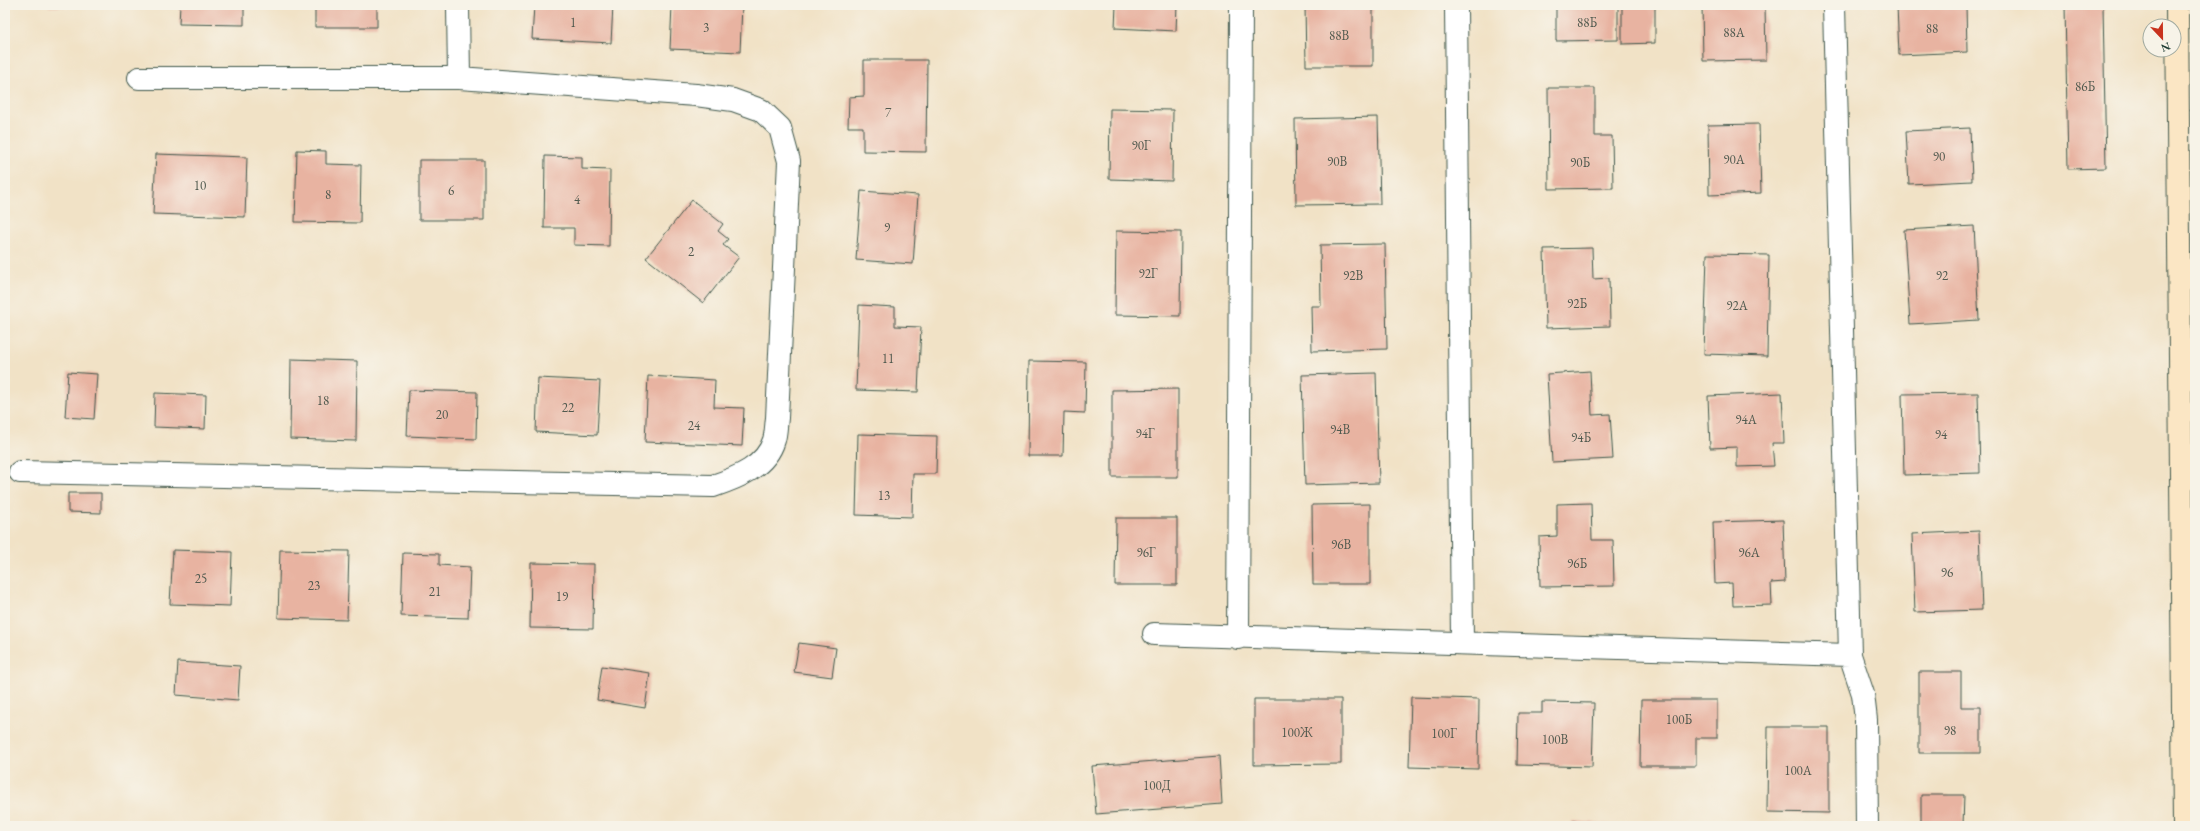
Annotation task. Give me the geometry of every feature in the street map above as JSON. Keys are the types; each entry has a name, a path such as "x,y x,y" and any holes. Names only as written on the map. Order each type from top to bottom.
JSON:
{"main road":[{"path":"2177,5 2184,826"}],"street":[{"path":"458,5 459,78"},
{"path":"1238,638 1241,5"},
{"path":"1456,5 1462,642"},
{"path":"1834,5 1850,655 1863,694 1866,720 1867,826"},
{"path":"20,472 714,486 744,475 765,456 774,441 777,418 789,161 780,128 761,110 733,100 696,95 459,78 139,78"},
{"path":"1154,634 1238,638 1462,642 1850,655"}],"building":[{"path":"49,5 106,5 106,6 49,7"},
{"path":"180,5 244,5 244,25 179,24"},
{"path":"315,5 377,5 377,27 315,27"},
{"path":"534,5 613,5 611,43 532,39"},
{"path":"672,5 742,5 740,52 670,49"},
{"path":"1116,5 1177,5 1176,31 1115,28"},
{"path":"1305,5 1373,5 1373,66 1306,66"},
{"path":"1556,5 1618,5 1618,40 1556,41"},
{"path":"1622,5 1655,5 1655,43 1622,44"},
{"path":"1702,5 1765,5 1766,60 1703,61"},
{"path":"1897,5 1966,5 1967,52 1899,55"},
{"path":"2065,5 2103,5 2106,168 2068,169"},
{"path":"864,60 927,60 926,152 863,151 863,127 848,127 849,97 864,96"},
{"path":"1548,88 1595,88 1595,136 1612,136 1613,188 1549,189"},
{"path":"1110,109 1173,110 1172,181 1109,179"},
{"path":"1378,117 1380,204 1296,205 1295,119"},
{"path":"1759,124 1761,193 1709,195 1708,125"},
{"path":"1970,128 1972,181 1909,184 1906,131"},
{"path":"297,150 326,151 326,164 361,165 360,223 295,222"},
{"path":"156,154 247,157 245,217 153,214"},
{"path":"545,156 582,157 582,169 610,170 609,246 574,245 574,228 544,228"},
{"path":"419,160 484,160 484,220 419,220"},
{"path":"861,191 918,195 913,264 856,260"},
{"path":"692,200 723,224 718,231 728,239 723,245 739,257 703,303 646,258"},
{"path":"1974,226 1979,320 1910,324 1904,230"},
{"path":"1116,231 1181,232 1180,316 1115,315"},
{"path":"1385,244 1387,349 1312,351 1311,306 1321,306 1320,245"},
{"path":"1592,248 1593,279 1609,278 1610,326 1546,328 1544,249"},
{"path":"1707,254 1769,255 1767,356 1704,354"},
{"path":"859,305 895,307 895,326 921,327 918,392 856,390"},
{"path":"291,359 357,361 356,441 290,439"},
{"path":"1029,361 1086,362 1085,413 1064,412 1063,456 1028,456"},
{"path":"1590,371 1592,415 1610,414 1613,459 1552,462 1547,374"},
{"path":"68,372 97,374 94,419 65,417"},
{"path":"1376,373 1379,483 1305,485 1302,375"},
{"path":"648,376 715,380 714,407 744,408 742,446 645,442"},
{"path":"538,378 600,381 597,435 536,432"},
{"path":"1178,389 1178,477 1112,477 1112,390"},
{"path":"409,390 477,392 476,439 407,436"},
{"path":"155,393 206,395 205,429 154,427"},
{"path":"1782,393 1784,443 1772,443 1774,466 1737,467 1737,447 1710,448 1708,396"},
{"path":"1978,393 1980,473 1904,475 1902,394"},
{"path":"858,434 937,436 936,474 913,474 912,517 856,515"},
{"path":"68,493 101,493 101,513 68,512"},
{"path":"1591,503 1592,540 1613,540 1614,586 1540,587 1539,537 1557,536 1557,504"},
{"path":"1370,504 1370,584 1313,584 1312,505"},
{"path":"1116,518 1177,518 1177,585 1115,585"},
{"path":"1783,520 1785,582 1771,583 1772,605 1733,606 1732,583 1715,584 1713,522"},
{"path":"1979,531 1982,610 1915,612 1912,534"},
{"path":"173,550 232,552 230,606 170,604"},
{"path":"280,550 349,551 347,620 278,618"},
{"path":"403,553 439,554 439,565 470,567 468,618 401,616"},
{"path":"531,563 594,564 593,629 530,628"},
{"path":"799,643 836,648 832,677 794,672"},
{"path":"178,662 240,666 238,700 176,695"},
{"path":"602,666 650,673 645,708 597,700"},
{"path":"1919,672 1961,672 1961,707 1981,707 1981,753 1919,753"},
{"path":"1411,697 1479,699 1478,769 1409,767"},
{"path":"1254,699 1341,699 1341,764 1254,765"},
{"path":"1641,700 1717,700 1717,738 1696,738 1696,766 1640,766"},
{"path":"1542,702 1594,703 1592,767 1517,765 1518,713 1542,713"},
{"path":"1768,727 1829,727 1829,813 1767,812"},
{"path":"1219,756 1222,804 1096,814 1092,766"},
{"path":"1921,795 1964,795 1963,826 1921,826"},
{"path":"1573,821 1620,825 1620,826 1573,826"}]}
